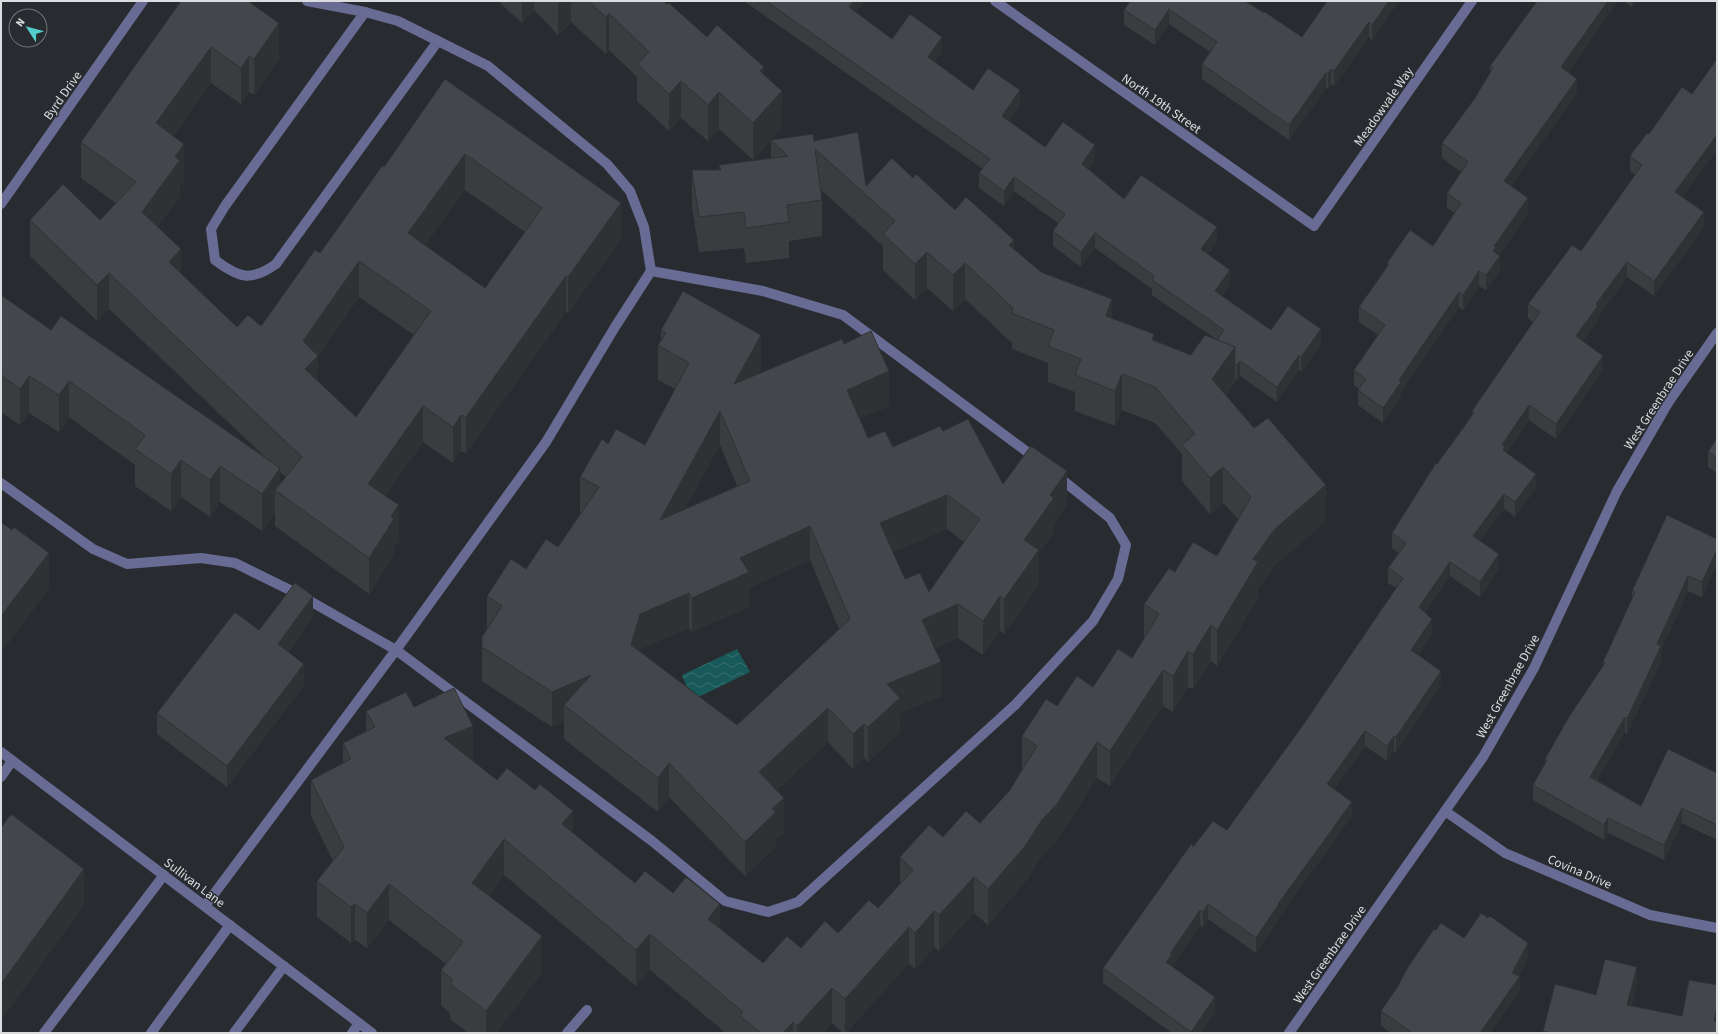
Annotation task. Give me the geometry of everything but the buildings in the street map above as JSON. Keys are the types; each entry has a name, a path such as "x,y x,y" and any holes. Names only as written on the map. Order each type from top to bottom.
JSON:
{"street":[{"name":"Byrd Drive","path":"1,204 144,1"},
{"path":"205,906 396,650 546,442 615,327 651,271 644,227 630,191 607,164 488,66 398,21 365,12 307,1"},
{"name":"North 19th Street","path":"995,1 1314,226"},
{"name":"Meadowvale Way","path":"1314,226 1472,1"},
{"path":"365,12 225,206 211,229 215,260 231,272 248,276 263,273 276,264 438,41"},
{"path":"1,483 93,549 127,564 201,558 235,563 296,593 396,650 652,841 725,901 768,912 798,902 1014,705 1093,621 1118,579 1126,545 1110,518 1036,459 843,315 763,291 651,271"},
{"name":"West Greenbrae Drive","path":"1289,1033 1483,757 1534,668 1617,491 1668,403 1717,333"},
{"name":"Sullivan Lane","path":"1,752 372,1033"},
{"path":"1,776 12,761"},
{"name":"Covina Drive","path":"1445,811 1504,853 1650,914 1717,928"},
{"path":"44,1033 164,875"},
{"path":"151,1033 230,925"},
{"path":"239,1032 284,966"},
{"path":"567,1033 587,1010"},
{"path":"352,1033 359,1023"}],"water":[{"path":"737,649 750,672 692,700 682,675"}]}
